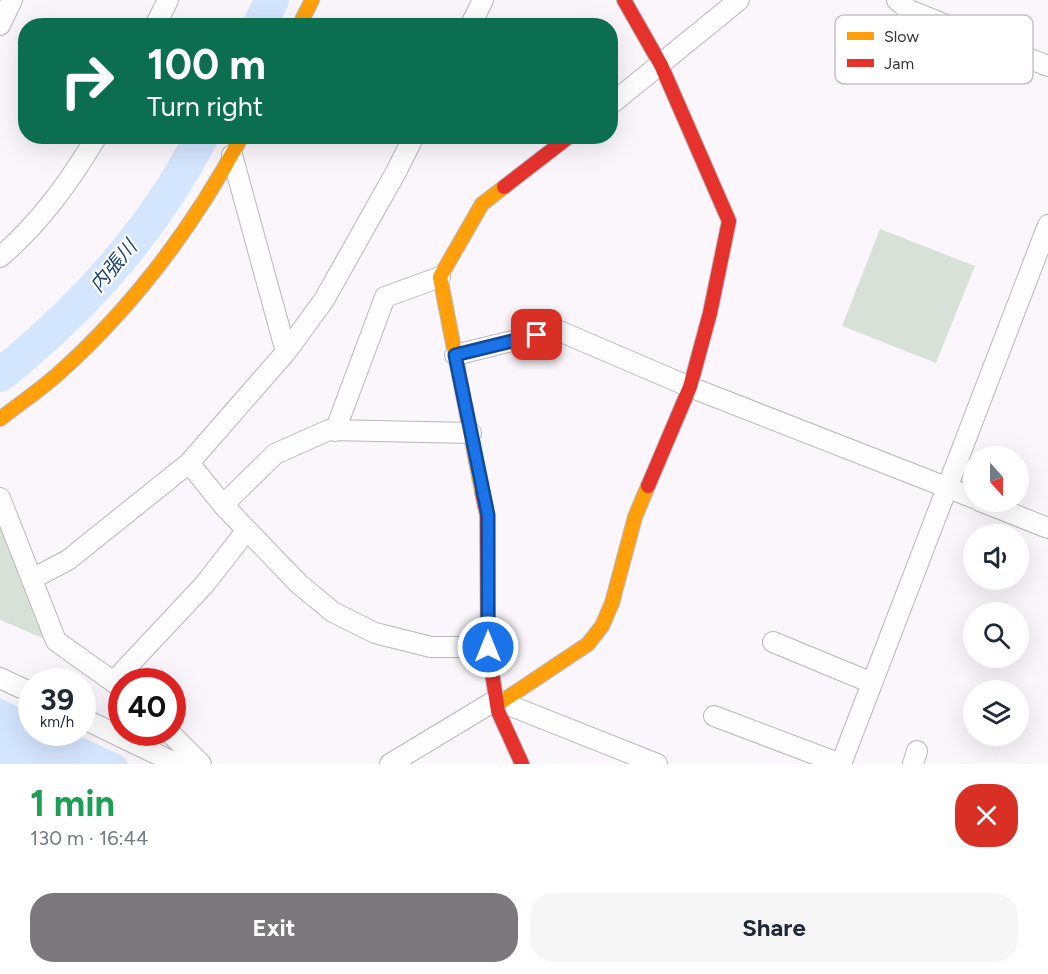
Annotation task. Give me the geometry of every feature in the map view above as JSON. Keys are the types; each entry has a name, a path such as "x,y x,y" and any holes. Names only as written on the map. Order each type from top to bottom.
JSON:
{"street":[{"path":"0,25 12,0"},
{"path":"159,18 168,0"},
{"path":"302,18 312,0"},
{"path":"474,18 483,0"},
{"path":"390,764 499,701 588,644 602,626 612,603 635,517 690,387 710,312 729,221 661,66 624,0"},
{"path":"618,99 739,0"},
{"path":"897,0 909,10 921,15"},
{"path":"1033,60 1048,66"},
{"path":"1,253 46,210 72,178 92,144"},
{"path":"0,419 57,375 116,319 160,267 238,144"},
{"path":"32,579 68,560 189,463 286,352 324,300 410,144"},
{"path":"335,431 385,297 440,277 482,204 560,144"},
{"path":"232,155 286,352"},
{"path":"714,716 841,764 1048,225"},
{"path":"440,277 488,515 488,647 499,701 498,711 522,764"},
{"path":"455,355 557,330 690,387 963,494"},
{"path":"223,505 275,454 329,430 471,434"},
{"path":"189,463 223,505 299,584 333,612 375,633 431,647 488,647"},
{"path":"0,498 56,641 108,678"},
{"path":"1008,512 1048,528"},
{"path":"133,668 204,585 247,530"},
{"path":"773,642 872,683"},
{"path":"0,678 18,686"},
{"path":"499,701 657,764"},
{"path":"96,725 171,763"},
{"path":"183,746 201,764"}],"shaded area":[{"path":"880,229 975,266 936,363 842,326"},
{"path":"0,519 47,640 0,620"}],"water":[{"path":"0,698 18,707 18,746 96,746 96,744 120,755 126,759 128,764 0,764"}],"waterway":[{"name":"内張川","path":"263,18 272,0"},
{"name":"内張川","path":"0,375 60,323 114,266 161,204 198,144"}],"traffic: slow":[{"path":"303,18 312,0"},
{"path":"0,419 58,374 86,348 137,293 204,202 237,144"},
{"path":"482,492 440,277 482,204 504,187"},
{"path":"501,702 588,644 602,626 612,603 635,517 648,486"}],"traffic: jam":[{"path":"624,0 661,65 729,221 710,313 690,387 648,486"},
{"path":"504,187 560,144"},
{"path":"482,492 487,515 488,647 498,711 522,764"}],"route":[{"path":"488,647 488,515 455,355 537,335"}]}
